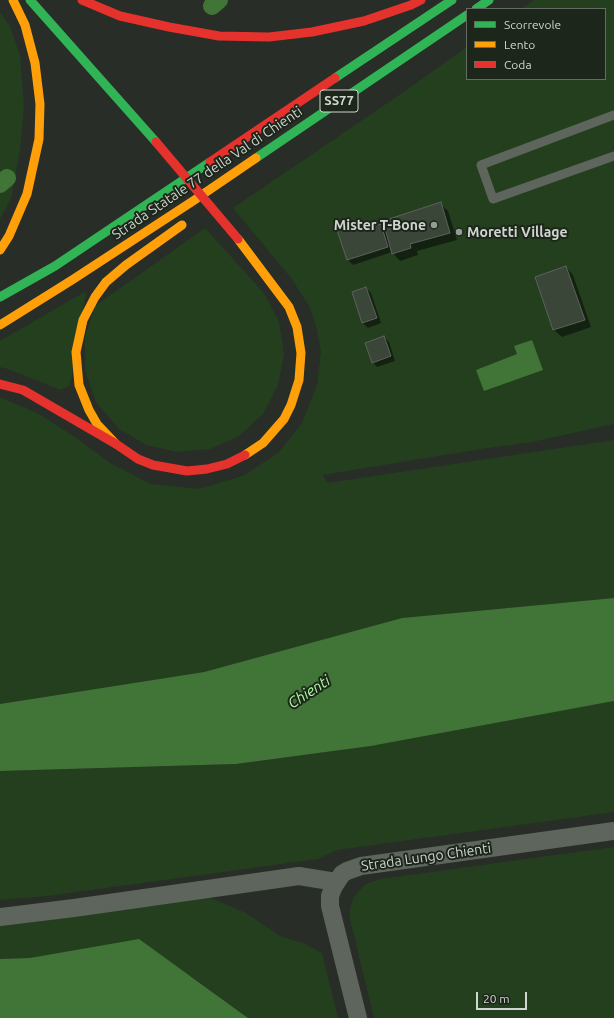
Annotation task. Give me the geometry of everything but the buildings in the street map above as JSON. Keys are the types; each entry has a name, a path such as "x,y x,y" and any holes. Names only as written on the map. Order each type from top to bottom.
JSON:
{"highway":[{"path":"0,250 9,236 27,194 39,139 40,104 35,63 25,25 13,0"},
{"path":"0,384 23,390 116,444 138,459 170,469 187,471 207,469 227,464 251,452 269,437 284,419 296,393 301,367 301,353 297,328 289,307 281,294 238,239 156,142 30,0"},
{"path":"82,0 120,16 169,27 219,36 269,37 312,32 364,21 411,5 421,0"},
{"name":"Strada Statale 77 della Val di Chienti","path":"0,298 56,266 452,0"},
{"path":"477,8 489,0"},
{"name":"Strada Statale 77 della Val di Chienti","path":"0,325 193,201 466,16"},
{"path":"373,90 402,58"},
{"path":"204,209 215,201"},
{"path":"116,444 97,424 89,410 79,385 76,352 83,320 95,297 106,282 192,217"}],"street":[{"name":"Strada Lungo Chienti","path":"336,882 347,871 361,866 614,831"},
{"path":"0,917 299,876 336,882 330,896 330,906 358,1018"}],"lane":[{"path":"614,115 481,165 493,199 614,156"}],"shaded area":[{"path":"534,0 614,0 614,424 532,442 323,475 327,483 614,440 614,598 402,618 204,672 0,704 0,397 39,414 78,439 110,463 151,484 199,489 245,475 279,452 302,423 317,385 321,352 317,329 309,306 291,278 233,208 466,48 466,80 606,80 606,8 522,8"},
{"path":"0,12 10,26 20,56 24,105 20,151 11,198 0,219"},
{"path":"205,228 264,293 279,322 284,354 278,385 263,414 239,436 210,449 177,452 146,445 118,428 96,402 85,371 85,337 95,306"},
{"path":"86,291 70,385 61,390 0,367 0,341"},
{"path":"614,701 614,812 337,850 318,859 47,896 0,900 0,771 236,764 371,746"},
{"path":"614,847 614,1018 374,1018 350,919 352,901 355,895 366,884 380,879"},
{"path":"209,897 246,913 280,936 305,944 322,953 338,1018 248,1018 191,976 30,958 0,959 0,926"}],"water":[{"path":"532,340 543,370 484,391 476,370 517,354 514,346"},
{"name":"Chienti","path":"614,598 614,701 371,746 236,764 0,771 0,704 204,672 402,618"},
{"path":"139,939 248,1018 0,1018 0,959 30,958"}],"waterway":[{"path":"212,6 219,0"},
{"path":"0,184 7,178"}],"traffic: fast":[{"path":"30,0 156,142"},
{"path":"335,78 452,0"},
{"path":"477,8 489,0"},
{"path":"256,158 466,16"},
{"path":"0,297 55,266 210,162"}],"traffic: slow":[{"path":"0,250 9,236 27,194 39,139 40,104 35,63 25,25 13,0"},
{"path":"0,325 72,280 256,158"},
{"path":"116,444 97,424 89,410 79,385 76,352 83,320 95,297 106,282 126,265 182,225"},
{"path":"238,239 289,307 297,327 301,353 299,380 291,405 284,419 263,443 245,455"}],"traffic: jam":[{"path":"82,0 120,16 169,27 219,36 269,37 312,32 364,21 411,5 421,0"},
{"path":"210,162 335,78"},
{"path":"156,142 238,239"},
{"path":"0,384 23,390 116,444 138,459 153,465 187,471 207,469 227,464 245,455"}],"place":[{"name":"Mister T-Bone","path":"434,225"},
{"name":"Moretti Village","path":"459,232"}]}
